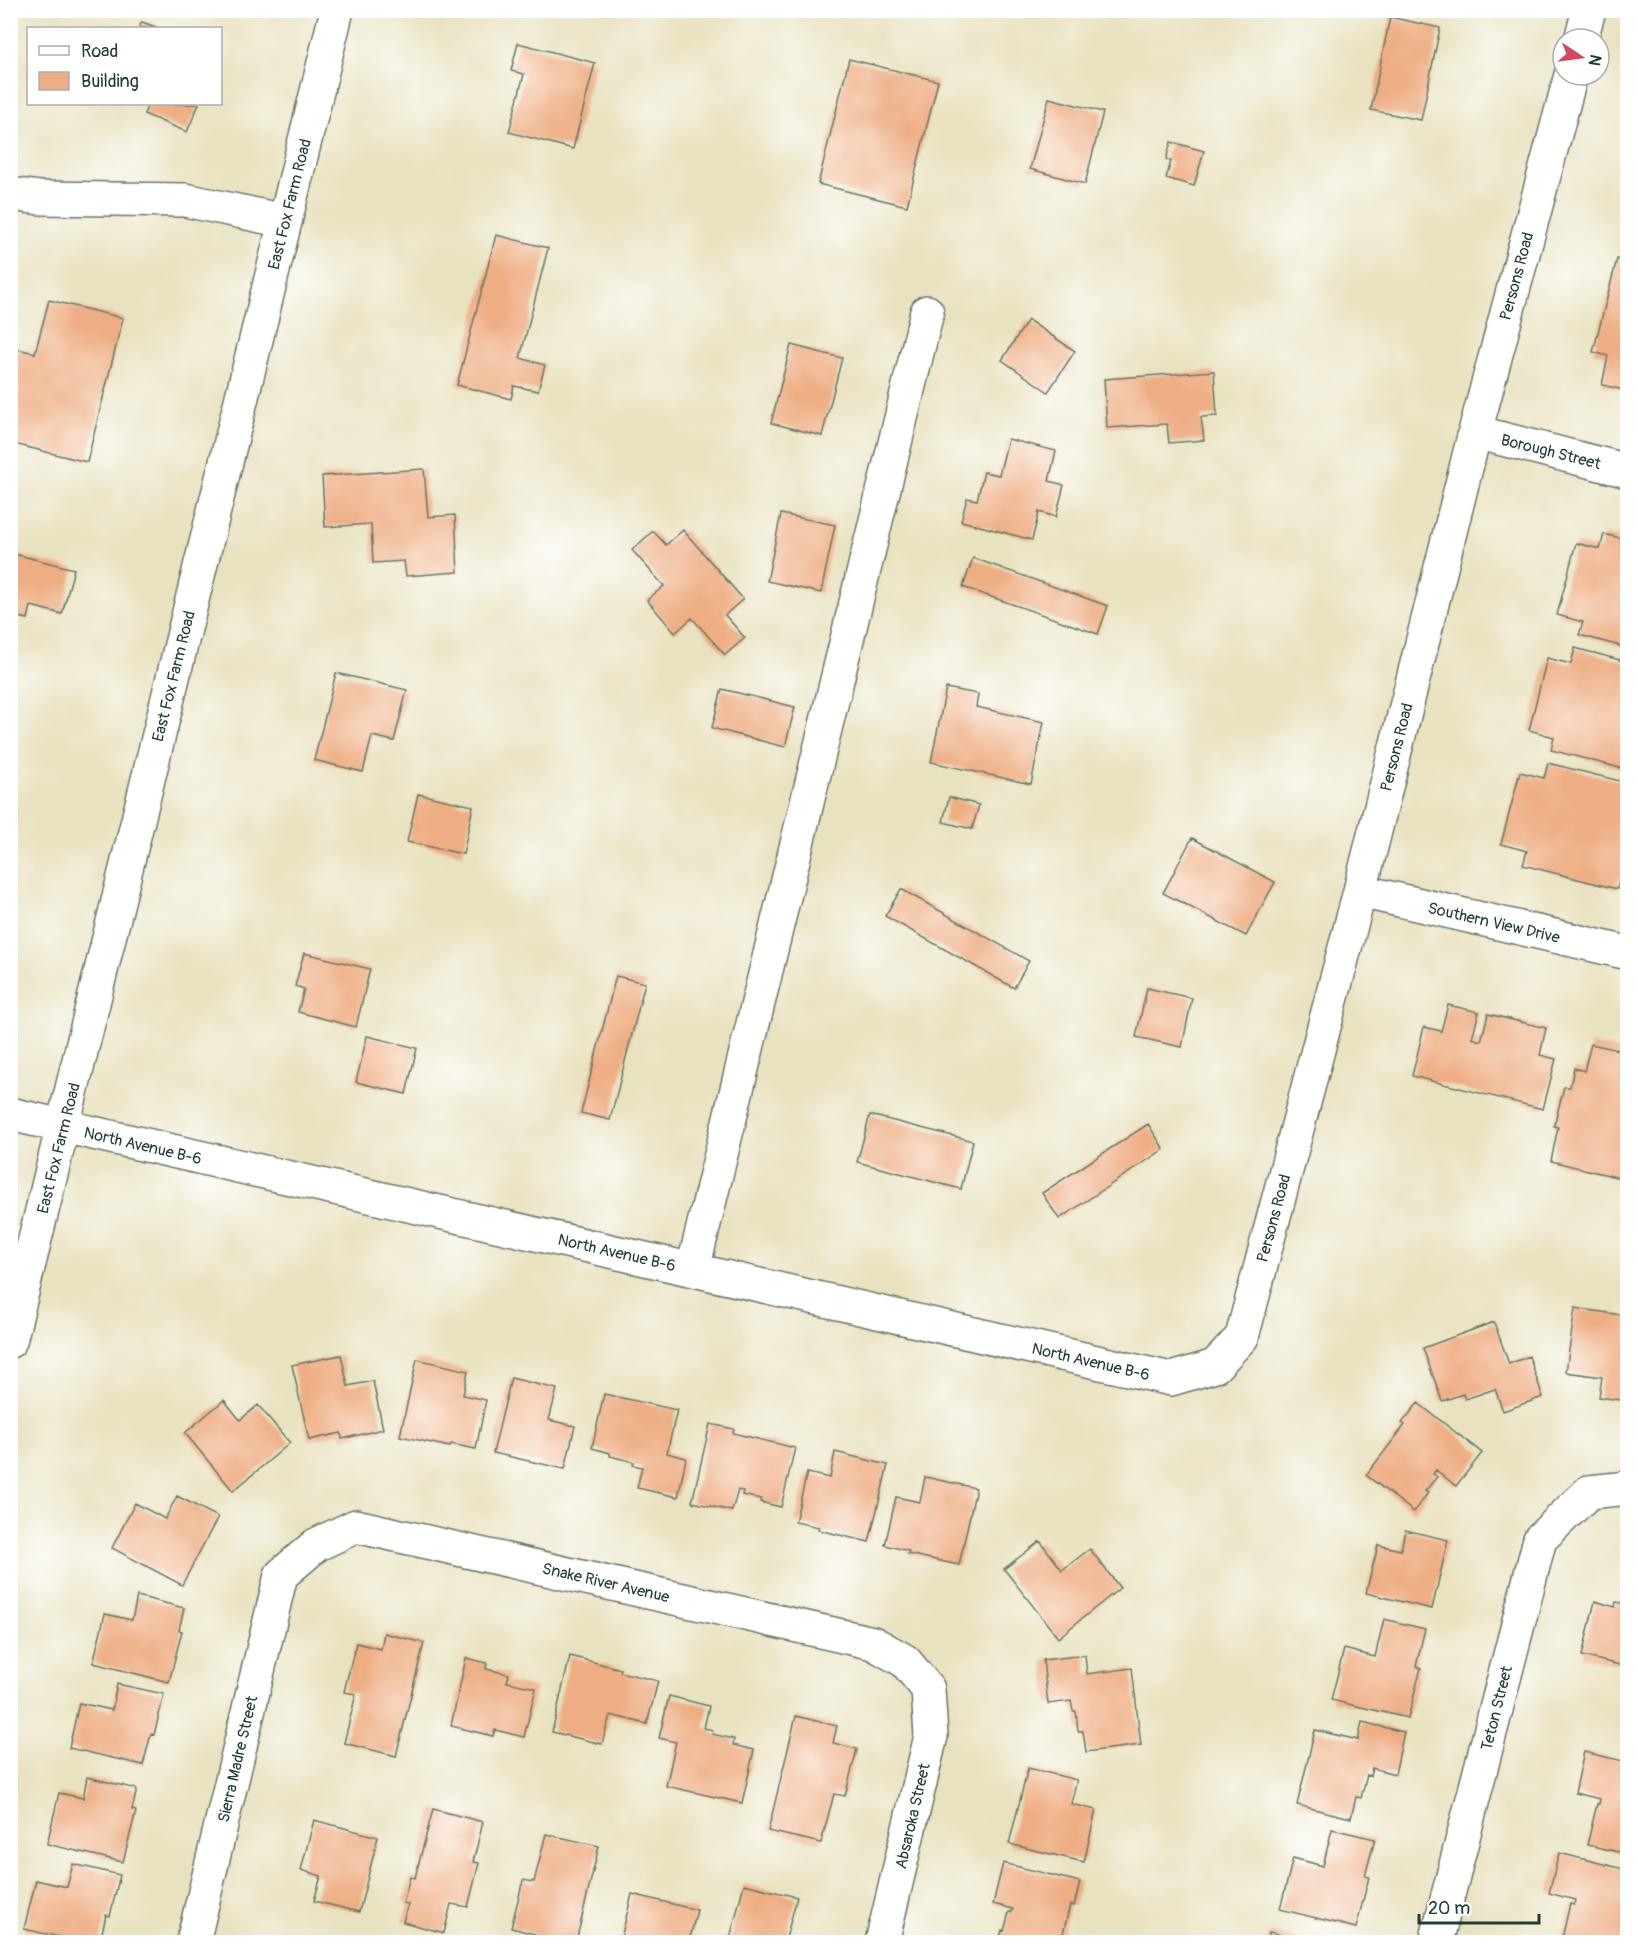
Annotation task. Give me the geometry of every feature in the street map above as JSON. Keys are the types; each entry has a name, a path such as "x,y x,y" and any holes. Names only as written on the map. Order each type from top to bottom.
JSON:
{"street":[{"name":"East Fox Farm Road","path":"10,1341 337,10"},
{"path":"1584,27 1589,10"},
{"name":"Persons Road","path":"1171,1379 1215,1366 1242,1337 1360,891 1475,432 1568,87"},
{"path":"10,194 40,198 185,200 285,221"},
{"path":"693,1269 927,312"},
{"name":"Borough Street","path":"1475,432 1628,471"},
{"name":"Southern View Drive","path":"1360,891 1628,953"},
{"name":"North Avenue B-6","path":"10,1114 1171,1379"},
{"name":"Teton Street","path":"1436,1942 1540,1539 1589,1492 1628,1488"},
{"name":"Snake River Avenue","path":"281,1575 316,1545 356,1526 873,1643 905,1661 928,1689"},
{"name":"Sierra Madre Street","path":"194,1942 281,1575"},
{"name":"Absaroka Street","path":"882,1942 931,1736 928,1689"}],"building":[{"path":"1390,17 1440,28 1421,120 1371,110"},
{"path":"142,22 156,27 140,27"},
{"path":"518,43 595,63 573,149 509,132 524,74 511,71"},
{"path":"849,59 938,81 907,206 818,184"},
{"path":"1049,98 1103,112 1085,184 1030,169"},
{"path":"148,105 199,105 187,132 144,114"},
{"path":"1171,142 1204,151 1194,186 1166,178 1171,161 1166,160"},
{"path":"496,235 548,248 520,358 545,365 538,391 514,386 511,399 457,385"},
{"path":"1617,259 1628,262 1628,391 1602,385 1608,356 1593,352"},
{"path":"49,300 123,318 87,462 10,443 10,359 13,348 35,353"},
{"path":"1028,320 1075,351 1048,392 1002,360"},
{"path":"791,345 842,358 822,436 771,423"},
{"path":"1214,371 1217,416 1201,417 1204,440 1169,443 1167,424 1107,428 1104,379"},
{"path":"1008,439 1056,451 1049,481 1064,485 1056,517 1039,512 1032,540 961,521 967,498 977,500 984,472 999,475"},
{"path":"424,469 428,517 455,515 458,572 406,576 404,561 373,563 371,524 325,527 322,476"},
{"path":"781,514 835,525 821,593 767,581"},
{"path":"683,530 743,599 725,615 745,638 725,655 692,618 675,633 647,600 664,586 632,550 653,531 666,545"},
{"path":"1604,534 1628,540 1628,648 1579,635 1583,622 1557,615 1576,543 1600,549"},
{"path":"10,553 74,569 62,614 31,606 28,619 10,615"},
{"path":"973,558 1108,606 1098,634 963,587"},
{"path":"1575,648 1628,662 1628,770 1551,750 1554,737 1529,730 1547,658 1571,664"},
{"path":"336,673 407,690 394,741 372,736 363,772 314,760"},
{"path":"946,688 978,694 976,707 1044,722 1031,784 931,762"},
{"path":"722,689 795,707 785,747 712,728"},
{"path":"1548,763 1628,783 1628,850 1617,889 1523,865 1527,851 1501,844 1520,772 1544,778"},
{"path":"418,794 473,806 463,854 407,842"},
{"path":"949,797 979,805 972,829 943,822"},
{"path":"1192,838 1275,882 1246,936 1163,893"},
{"path":"901,889 1029,961 1014,988 885,916"},
{"path":"304,953 370,969 356,1027 298,1012 304,989 295,986"},
{"path":"616,976 645,983 610,1120 581,1113"},
{"path":"1147,988 1192,998 1182,1047 1136,1037"},
{"path":"1448,1005 1479,1012 1472,1038 1481,1041 1488,1014 1546,1028 1540,1055 1556,1059 1543,1109 1412,1076 1424,1027 1441,1031"},
{"path":"367,1036 417,1048 406,1094 356,1082"},
{"path":"1591,1044 1628,1052 1628,1180 1551,1161 1558,1127 1554,1126 1564,1087 1570,1087 1574,1068 1584,1071"},
{"path":"870,1115 973,1141 961,1189 857,1162"},
{"path":"1148,1124 1164,1149 1059,1219 1042,1193"},
{"path":"1575,1308 1628,1316 1628,1401 1599,1397 1602,1377 1566,1372"},
{"path":"1494,1322 1509,1364 1529,1356 1543,1397 1503,1411 1495,1389 1465,1399 1463,1394 1442,1401 1423,1348"},
{"path":"341,1355 348,1386 373,1381 383,1429 342,1439 341,1433 309,1440 292,1365"},
{"path":"417,1359 468,1371 463,1395 486,1400 476,1449 451,1444 450,1447 400,1436"},
{"path":"511,1378 557,1389 549,1420 575,1426 565,1469 493,1453"},
{"path":"604,1394 677,1410 667,1453 686,1458 678,1497 637,1488 642,1467 633,1465 634,1462 610,1456 610,1453 592,1448"},
{"path":"224,1400 240,1420 258,1405 290,1443 233,1491 185,1433"},
{"path":"1418,1403 1482,1453 1456,1486 1436,1470 1433,1474 1437,1477 1425,1491 1428,1493 1414,1512 1366,1475 1405,1425 1402,1423"},
{"path":"710,1424 734,1429 733,1433 795,1448 781,1507 742,1495 743,1491 738,1490 732,1511 692,1502"},
{"path":"835,1452 888,1465 869,1542 795,1522 807,1473 830,1478"},
{"path":"925,1477 976,1488 959,1565 908,1554 909,1551 885,1545 896,1497 920,1502"},
{"path":"177,1496 218,1517 182,1585 112,1548 135,1503 165,1519"},
{"path":"1405,1530 1448,1540 1432,1609 1366,1593 1378,1545 1401,1550"},
{"path":"1040,1541 1062,1570 1090,1549 1120,1588 1058,1638 1004,1569"},
{"path":"137,1596 184,1608 179,1630 182,1631 169,1682 93,1663 105,1614 132,1620"},
{"path":"1595,1601 1615,1607 1616,1602 1628,1604 1628,1667 1582,1656"},
{"path":"1384,1619 1425,1629 1416,1666 1421,1668 1408,1718 1331,1700 1344,1649 1375,1657"},
{"path":"384,1633 424,1643 396,1756 344,1743 356,1694 344,1692 356,1643 381,1649"},
{"path":"1085,1655 1087,1674 1132,1668 1141,1745 1086,1752 1083,1731 1078,1731 1076,1711 1073,1711 1071,1701 1048,1704 1043,1660"},
{"path":"570,1656 658,1681 647,1724 610,1715 602,1744 552,1732"},
{"path":"466,1658 487,1663 486,1669 509,1674 507,1682 536,1688 524,1737 495,1730 493,1736 451,1726"},
{"path":"117,1684 164,1694 154,1735 151,1734 143,1765 69,1748 79,1703 112,1710"},
{"path":"669,1696 709,1706 704,1728 713,1730 712,1734 734,1739 733,1745 754,1750 742,1803 666,1786 676,1742 659,1738"},
{"path":"796,1716 837,1726 833,1743 857,1749 845,1796 834,1794 821,1843 768,1831"},
{"path":"1362,1722 1404,1732 1395,1774 1372,1768 1370,1776 1367,1775 1361,1798 1356,1797 1351,1818 1297,1805 1315,1730 1358,1740"},
{"path":"1584,1752 1628,1762 1628,1854 1587,1845 1600,1799 1575,1793"},
{"path":"1028,1768 1077,1780 1071,1804 1096,1810 1084,1862 1009,1844"},
{"path":"87,1777 137,1789 132,1810 136,1811 123,1862 47,1844 59,1793 83,1798"},
{"path":"433,1809 483,1822 473,1862 479,1863 468,1907 451,1904 444,1933 403,1922 408,1904 403,1903 410,1877 415,1878"},
{"path":"314,1820 378,1837 359,1912 314,1901 321,1876 301,1870"},
{"path":"1332,1829 1375,1839 1365,1876 1369,1877 1356,1928 1280,1909 1293,1858 1323,1866"},
{"path":"546,1834 599,1846 576,1942 533,1942 535,1934 511,1928 523,1880 534,1882"},
{"path":"1559,1853 1628,1870 1628,1909 1620,1942 1561,1942 1570,1904 1574,1905 1575,1900 1549,1893"},
{"path":"1003,1863 1080,1882 1074,1906 1070,1905 1061,1942 999,1942 1009,1912 1013,1909 993,1904"},
{"path":"73,1864 120,1875 110,1916 106,1915 100,1942 81,1942 24,1929 36,1880 67,1887"},
{"path":"744,1884 797,1897 785,1942 729,1942"},
{"path":"632,1894 697,1910 689,1942 620,1942"},
{"path":"1269,1932 1310,1942 1267,1942"}]}
